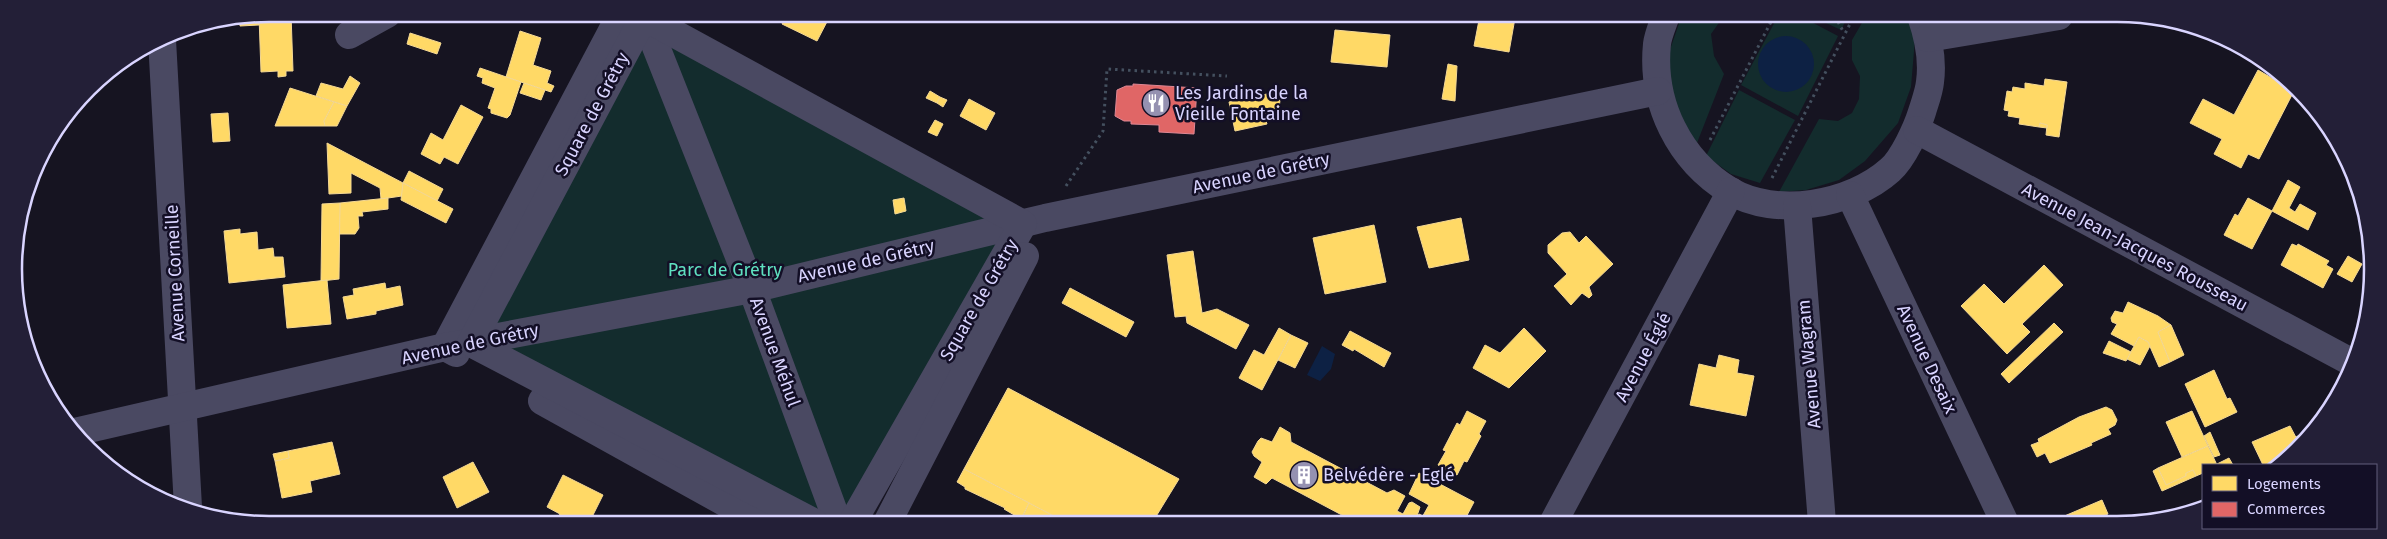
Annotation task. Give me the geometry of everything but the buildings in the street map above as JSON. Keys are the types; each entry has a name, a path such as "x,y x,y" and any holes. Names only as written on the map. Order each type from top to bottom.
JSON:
{"street":[{"path":"349,35 373,22"},
{"name":"Square de Grétry","path":"458,345 632,22"},
{"name":"Avenue Méhul","path":"639,22 752,288 835,516"},
{"name":"Square de Grétry","path":"650,22 1034,221"},
{"path":"692,22 1034,221"},
{"path":"1664,22 1657,43 1658,91 1672,131 1698,165 1731,191 1760,202 1796,206 1824,203 1850,195 1890,170 1917,130 1930,82 1924,27 1985,22"},
{"name":"Avenue Corneille","path":"162,47 188,502"},
{"name":"Avenue de Grétry","path":"83,430 458,345 752,288 1034,221 1658,91"},
{"name":"Avenue Jean-Jacques Rousseau","path":"1917,130 2347,360"},
{"name":"Avenue Églé","path":"1557,516 1731,191"},
{"name":"Avenue Desaix","path":"1850,195 2002,516"},
{"name":"Avenue Wagram","path":"1796,206 1821,516"},
{"name":"Square de Grétry","path":"856,516 1034,221"},
{"name":"Square de Grétry","path":"889,516 1034,221"},
{"path":"458,345 750,516"},
{"path":"458,345 801,516"}],"path":[{"path":"1698,165 1771,22"},
{"path":"1838,22 1845,34"},
{"path":"1760,202 1851,22"},
{"path":"1034,221 1103,132 1107,69 1227,76"}],"green space":[{"name":"Parc de Grétry","path":"641,22 653,22 1023,224 856,516 802,516 471,343"},
{"path":"1680,22 1719,22 1711,34 1714,56 1724,74 1695,148 1677,110 1666,61"},
{"path":"1775,22 1811,22 1838,36 1798,116 1741,85"},
{"path":"1824,22 1845,22 1841,30"},
{"path":"1862,22 1911,22 1915,39 1911,87 1898,123 1865,161 1839,180 1806,190 1779,192 1819,119 1838,121 1852,113 1859,99 1860,76 1852,60 1852,40"},
{"path":"1739,90 1795,120 1760,183 1731,174 1706,156"}],"water":[{"path":"1786,36 1797,38 1806,44 1812,53 1814,64 1812,75 1806,84 1797,90 1786,92 1775,90 1766,84 1760,75 1758,64 1760,53 1766,44 1775,38"},
{"path":"1322,346 1335,354 1331,369 1320,381 1307,375"}],"place":[{"name":"Les Jardins de la Vieille Fontaine","path":"1156,103"},
{"name":"Belvédère - Eglé","path":"1304,475"}]}
